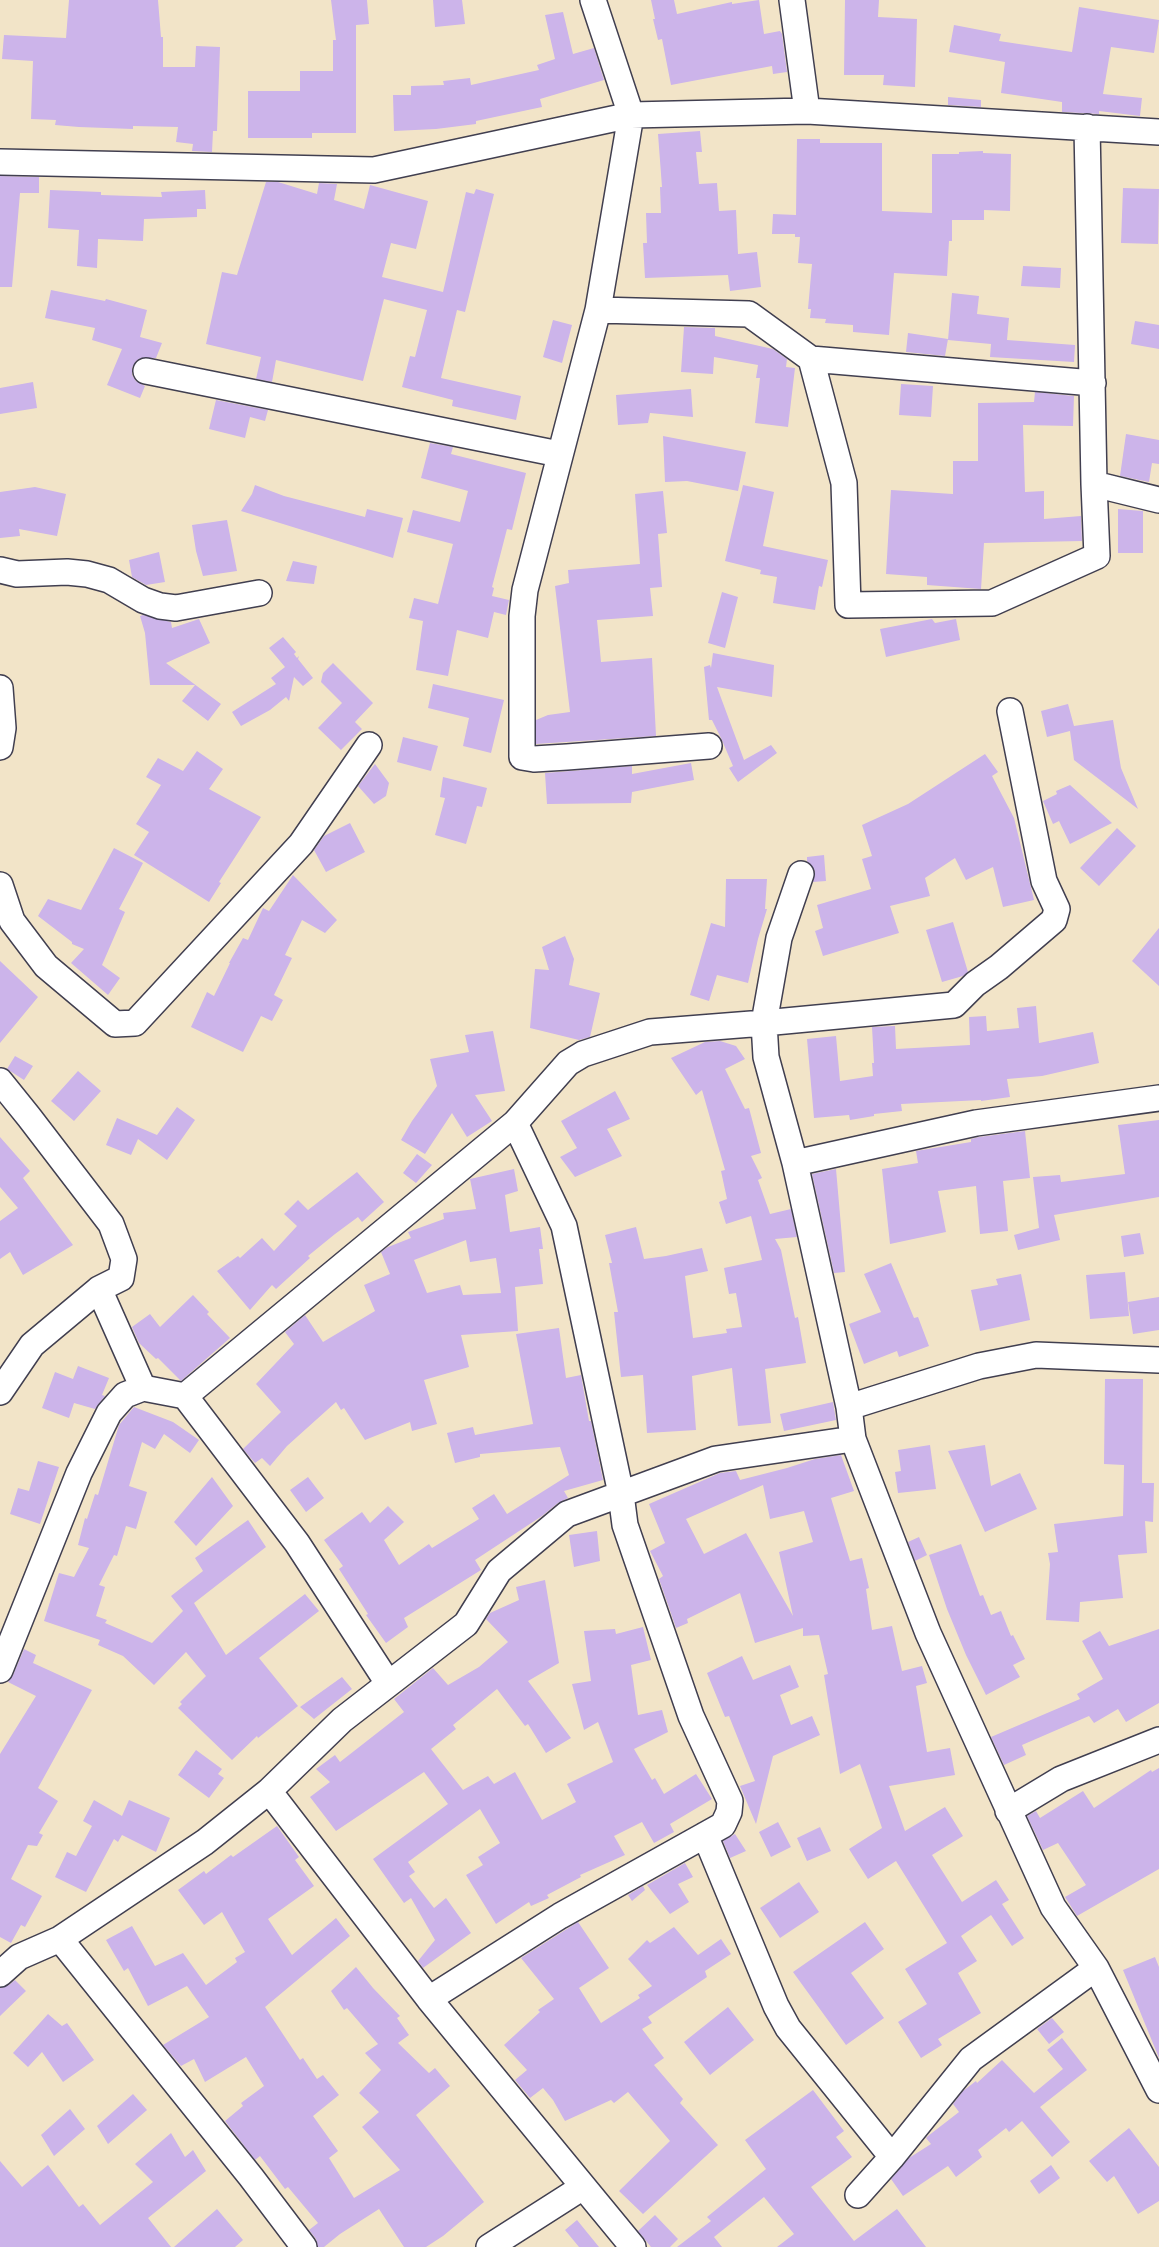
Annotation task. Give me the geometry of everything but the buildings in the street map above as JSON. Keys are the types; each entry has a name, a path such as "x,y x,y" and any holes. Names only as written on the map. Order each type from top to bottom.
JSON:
{"street":[{"path":"593,0 631,115 598,310 525,590 522,616 522,757 567,757 709,746"},
{"path":"792,0 807,111"},
{"path":"0,162 374,170 631,115 807,111 1159,132"},
{"path":"811,359 844,483 848,604 992,603 1097,556 1086,127"},
{"path":"598,310 749,314 811,359 1093,383"},
{"path":"146,371 559,454"},
{"path":"1094,484 1159,500"},
{"path":"6,577 67,572 87,574 109,580 143,600 160,606 176,608 259,594"},
{"path":"0,688 3,728 0,747"},
{"path":"185,1396 515,1123 568,1063 583,1054 650,1032 954,1005 975,984 999,967 1054,920 1057,909 1044,881 1010,711"},
{"path":"0,885 12,921 46,966 115,1024 135,1023 301,844 369,746"},
{"path":"801,874 779,938 764,1023 766,1057 795,1163 849,1406 853,1439 921,1616 1053,1907 1096,1968 1159,2090"},
{"path":"0,1081 30,1117 111,1224 124,1259 121,1278 99,1290 32,1345 0,1392"},
{"path":"795,1163 976,1123 1159,1098"},
{"path":"428,1999 560,1916 723,1825 729,1812 730,1801 690,1716 625,1525 621,1494 564,1226 515,1123"},
{"path":"99,1290 143,1388"},
{"path":"849,1406 979,1366 1036,1355 1159,1360"},
{"path":"0,1670 79,1474 109,1413 125,1395 143,1388 185,1396 297,1544 388,1683"},
{"path":"0,1974 19,1957 60,1939 205,1842 269,1792 342,1720 466,1624 499,1571 567,1514 716,1459 853,1439"},
{"path":"1008,1811 1061,1779 1159,1740"},
{"path":"269,1792 428,1999 633,2247"},
{"path":"705,1834 776,2006 788,2028 892,2157"},
{"path":"60,1939 251,2177 304,2247"},
{"path":"858,2195 892,2157 971,2058 1096,1968"},
{"path":"489,2247 583,2187"}]}
